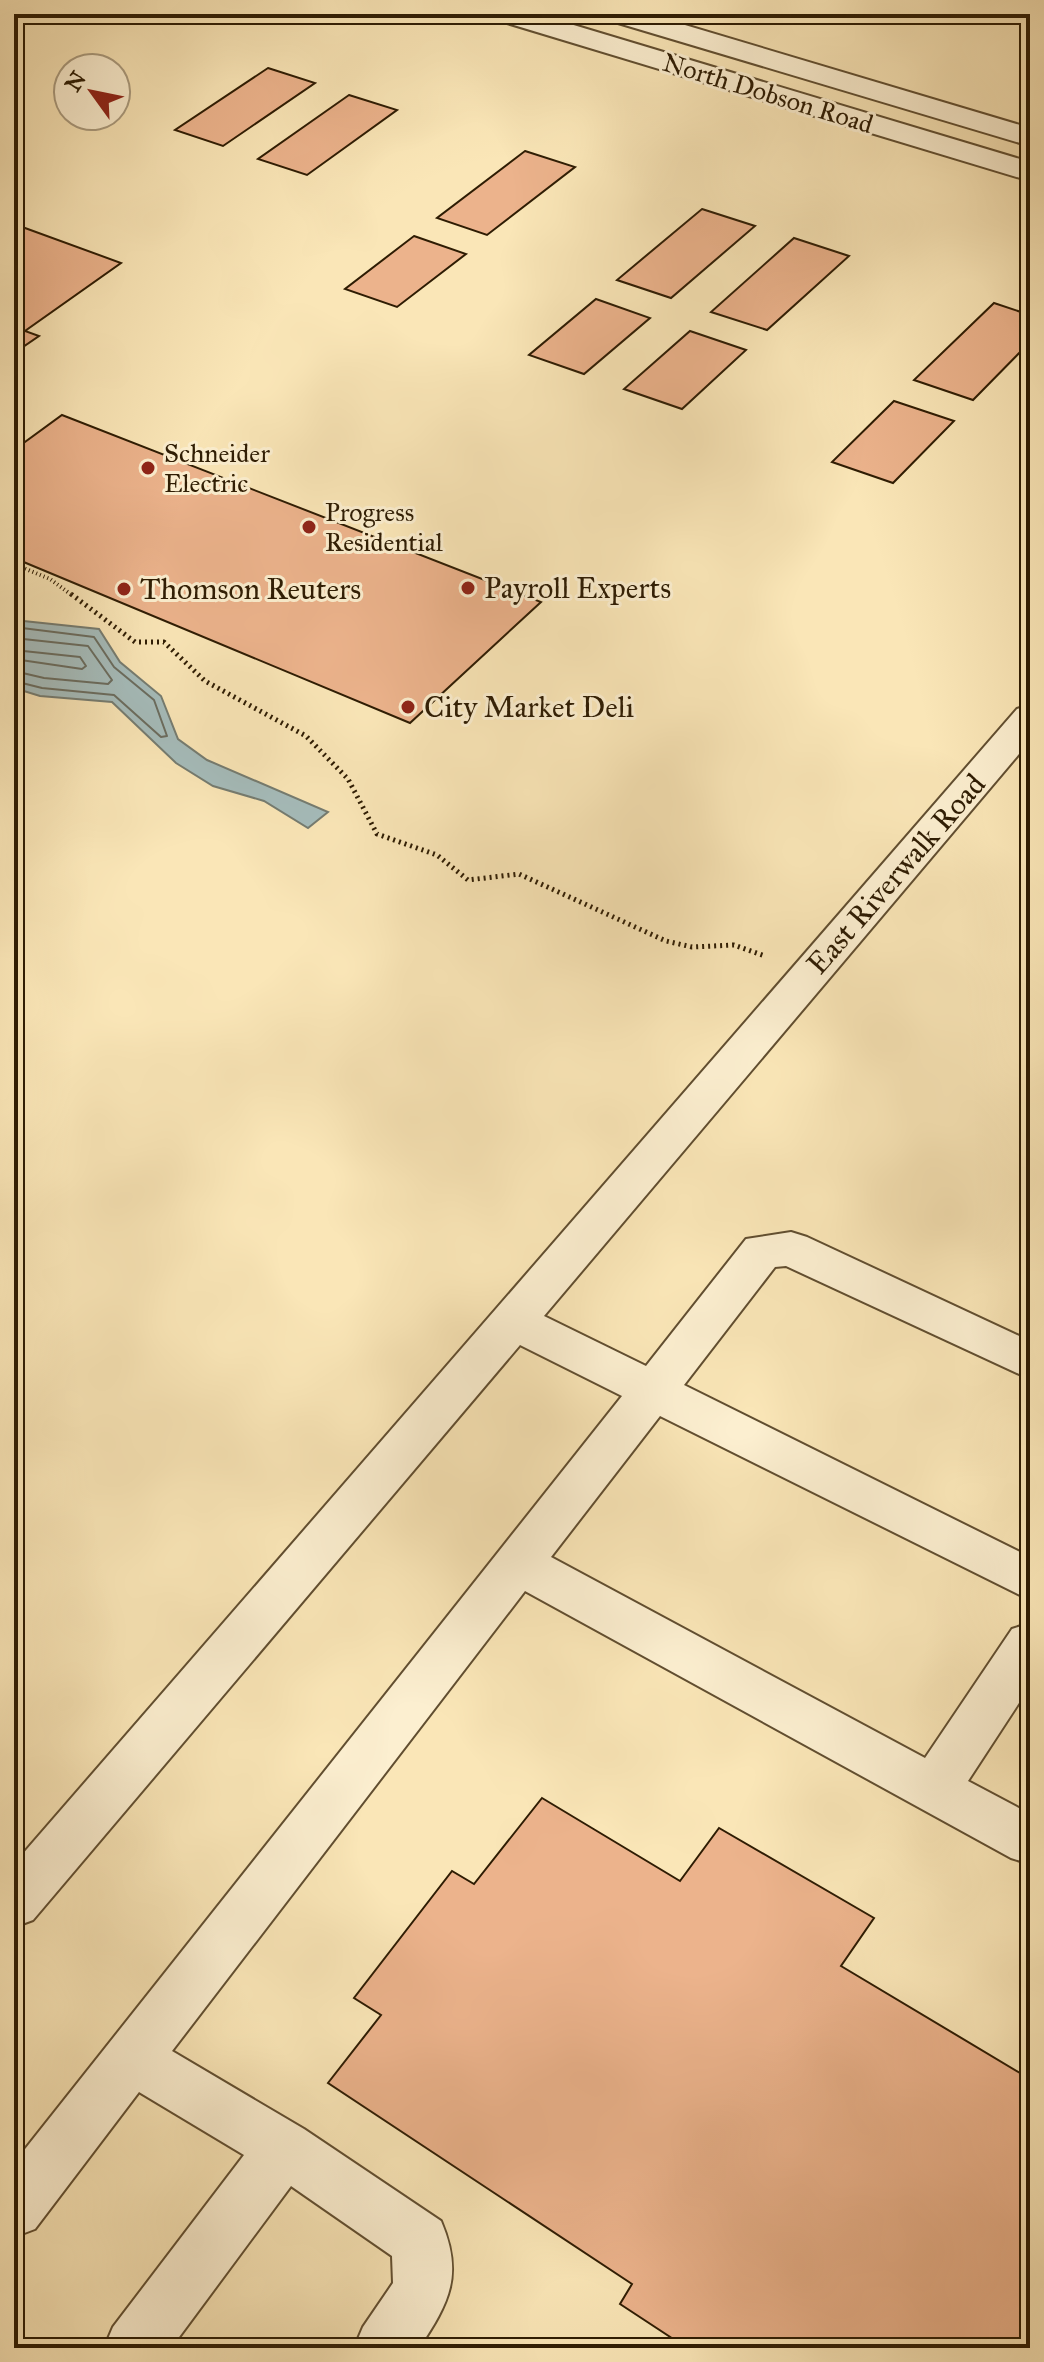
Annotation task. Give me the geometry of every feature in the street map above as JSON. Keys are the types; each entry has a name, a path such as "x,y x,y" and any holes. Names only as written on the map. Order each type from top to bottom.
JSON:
{"street":[{"name":"North Dobson Road","path":"507,14 1030,172"},
{"name":"North Dobson Road","path":"618,14 1030,137"},
{"name":"East Riverwalk Road","path":"14,1903 512,1320 780,975 1030,717"},
{"path":"14,2209 762,1251 791,1249 1030,1361"},
{"path":"512,1320 1030,1580"},
{"path":"518,1563 1030,1841"},
{"path":"934,1789 1030,1644"},
{"path":"131,2057 284,2148 420,2241 423,2290 384,2348"},
{"path":"134,2348 284,2148"}],"path":[{"path":"14,564 50,579 135,642 164,642 205,681 306,736 348,779 377,834 437,855 468,880 519,874 666,941 692,947 734,945 780,975"}],"water":[{"path":"14,620 99,629 120,662 161,696 178,739 207,760 328,812 308,828 264,801 213,786 176,763 112,702 40,696 14,688"}],"building":[{"path":"268,68 315,83 223,146 175,130"},
{"path":"349,95 397,110 307,175 258,159"},
{"path":"525,151 575,167 487,235 437,218"},
{"path":"702,209 755,226 671,298 617,280"},
{"path":"14,224 121,263 25,331 39,336 14,353"},
{"path":"414,236 466,254 397,307 345,289"},
{"path":"794,238 849,256 767,330 711,312"},
{"path":"596,299 650,318 584,374 529,355"},
{"path":"994,303 1030,315 1030,342 973,400 914,380"},
{"path":"690,331 746,350 682,409 624,389"},
{"path":"894,401 954,421 893,483 832,462"},
{"path":"62,415 541,602 410,723 14,558 14,450"},
{"path":"542,1798 680,1881 719,1828 874,1918 841,1966 1030,2079 1030,2348 687,2348 620,2304 632,2284 328,2083 381,2015 354,1998 452,1871 474,1884"}],"place":[{"name":"Schneider Electric","path":"148,468"},
{"name":"Progress Residential","path":"309,527"},
{"name":"Payroll Experts","path":"468,588"},
{"name":"Thomson Reuters","path":"124,589"},
{"name":"City Market Deli","path":"408,707"}]}
